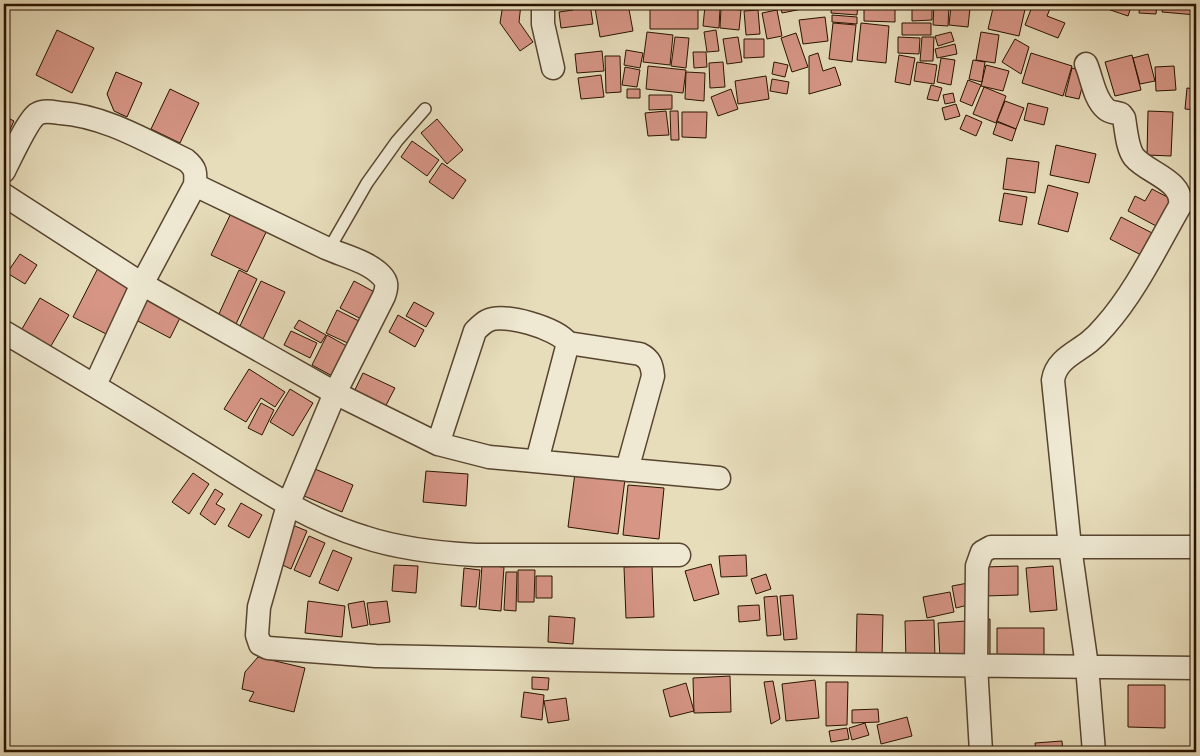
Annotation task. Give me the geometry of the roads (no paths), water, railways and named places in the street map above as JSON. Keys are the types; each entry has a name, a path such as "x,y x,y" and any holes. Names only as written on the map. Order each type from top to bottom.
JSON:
{"street":[{"path":"542,4 543,24 553,68"},
{"path":"1086,64 1094,89 1101,103 1109,111 1121,114 1124,118 1133,156 1175,188 1181,201 1180,206 1132,289 1106,325 1090,341 1064,359 1054,372 1053,380 1070,547 1087,666 1094,752"},
{"path":"4,171 37,114 49,112 74,113 96,119 186,160 193,166 196,172 195,185 142,284 95,385"},
{"path":"195,185 329,249 371,266 386,281 387,287 335,393 288,505 259,607 257,635 260,644 268,648 386,656 674,662 1196,668"},
{"path":"4,195 142,284 335,393 438,444 489,457 718,478"},
{"path":"438,444 474,331 488,320 507,318 558,333 568,343 640,354 647,358 652,366 653,376 627,470"},
{"path":"4,332 95,385 288,505 363,537 389,544 450,554 679,555"},
{"path":"537,461 568,343"},
{"path":"981,752 976,665 977,566 982,552 992,547 1196,547"}],"lane":[{"path":"329,249 366,183 397,141 425,109"}]}
